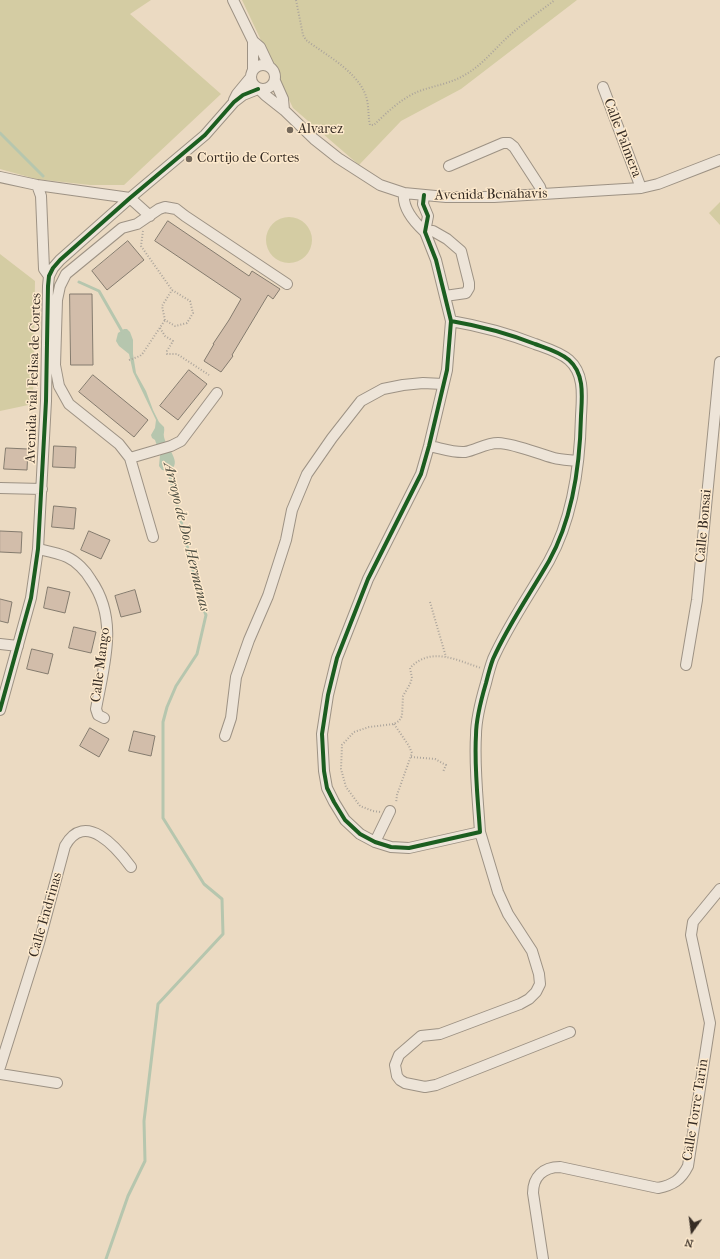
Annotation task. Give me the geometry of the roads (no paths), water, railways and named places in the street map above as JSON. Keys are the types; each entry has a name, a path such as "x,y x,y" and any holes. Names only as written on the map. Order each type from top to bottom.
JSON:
{"street":[{"path":"233,0 253,41 260,47 269,66 275,73 275,81 283,99 284,110"},
{"path":"253,41 252,73 254,85 263,90 269,88 275,81"},
{"path":"252,73 260,65 269,66"},
{"name":"Avenida vial Felisa de Cortes","path":"234,102 237,94 252,73"},
{"name":"Calle Palmera","path":"603,87 641,188"},
{"name":"Avenida vial Felisa de Cortes","path":"0,710 31,598 38,549 46,401 49,276 60,260 130,198 205,135 234,102 243,95 259,89"},
{"name":"Avenida Benahavis","path":"259,89 284,110 314,140 380,185 404,193 446,197 542,194 641,188 658,184 720,160"},
{"path":"449,166 503,143 509,143 514,147 540,187 542,194"},
{"path":"0,176 37,185 130,198 145,215"},
{"path":"37,185 40,196 44,269 49,276"},
{"path":"404,193 403,201 415,223 425,232 436,260 451,321 449,355 429,446 417,484 368,579 337,658 328,695 322,734 327,788 345,820 360,834 391,848 409,848 480,832"},
{"path":"424,195 423,204 428,216 425,232"},
{"path":"153,537 130,458 118,444 69,404 59,386 55,365 56,300 60,286 66,274 122,228 137,224 145,215 165,207 176,209 287,284"},
{"path":"425,232 433,231 447,239 461,251 470,283 469,288 466,293 445,296"},
{"path":"451,321 507,333 554,351 569,360 576,369 581,381 581,433 571,501 559,539 549,560 492,660 478,713 476,734 476,768 480,832 498,892 508,914 532,952 539,974 540,984 536,992 529,999 440,1034 421,1036 400,1055 395,1065 397,1076 405,1083 425,1087 436,1085 570,1032"},
{"name":"Calle Bonsai","path":"686,666 698,600 720,362"},
{"path":"225,736 230,718 236,677 248,640 270,589 286,540 292,510 307,474 332,438 362,401 383,389 397,386 423,383 443,384"},
{"path":"130,458 171,446 181,440 217,393"},
{"path":"429,446 464,452 474,450 486,444 506,444 556,459 578,461"},
{"path":"0,488 42,489"},
{"name":"Calle Mango","path":"38,549 68,557 77,564 88,574 103,600 108,633 96,709 98,715 104,718"},
{"path":"0,644 18,646"},
{"path":"376,842 394,810"},
{"name":"Calle Endrinas","path":"0,1067 39,943 65,846 71,836 85,831 93,832 102,836 111,843 131,867"},
{"name":"Calle Torre Tarin","path":"543,1259 533,1186 540,1173 546,1169 560,1167 658,1188 668,1186 676,1182 683,1175 688,1166 710,1023 691,935 694,922 720,889"},
{"path":"0,1074 57,1083"}],"waterway":[{"name":"Arroyo de Dos Hermanas","path":"0,133 43,176"},
{"name":"Arroyo de Dos Hermanas","path":"79,282 99,291 123,333"},
{"name":"Arroyo de Dos Hermanas","path":"106,1259 128,1196 145,1161 144,1121 158,1004 223,934 222,899 204,884 163,818 163,722 167,707 176,686 197,654 206,615 201,603 168,468"}],"place":[{"name":"Alvarez","path":"290,130"},
{"name":"Cortijo de Cortes","path":"189,159"}]}
